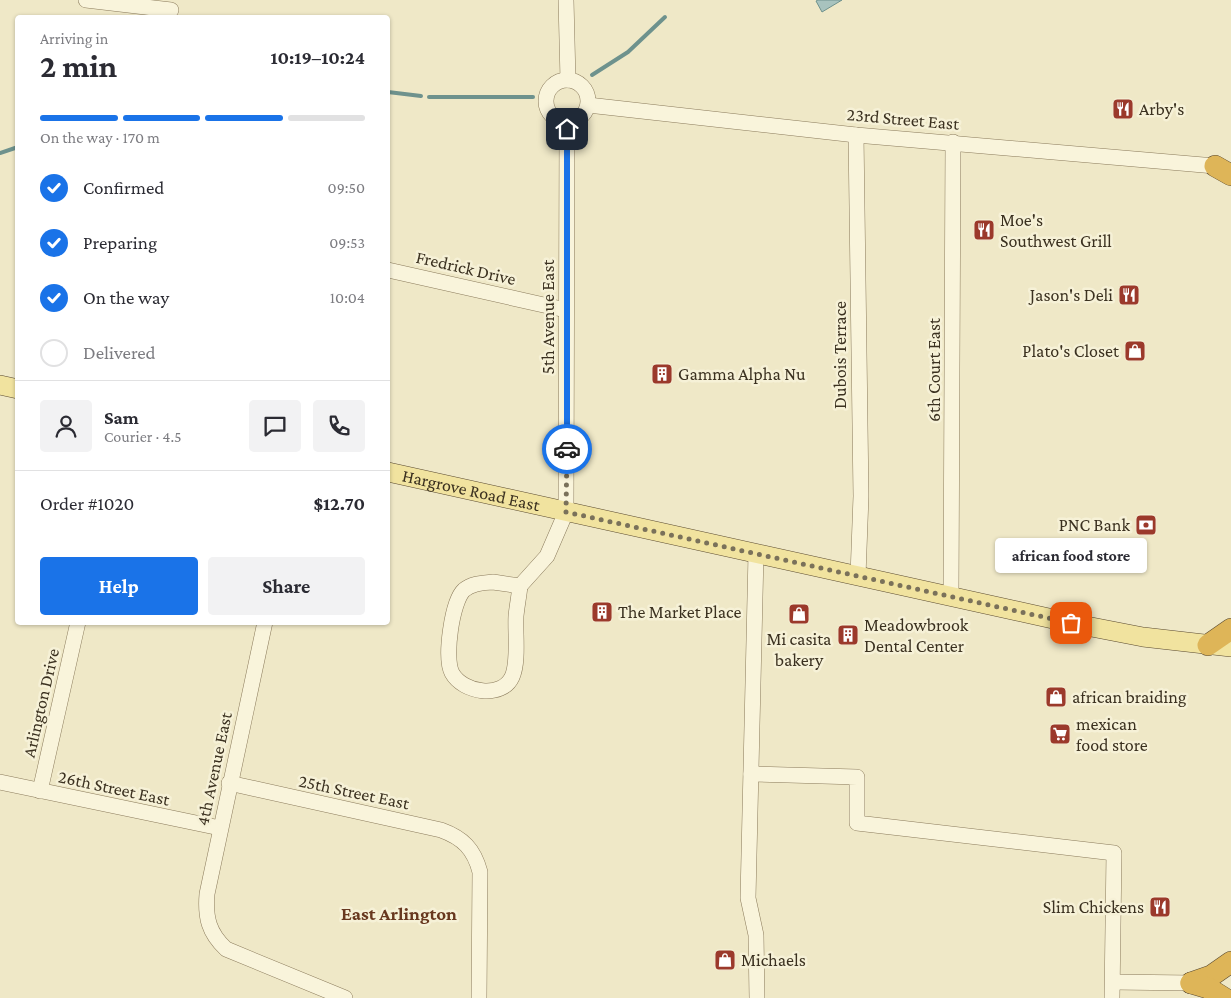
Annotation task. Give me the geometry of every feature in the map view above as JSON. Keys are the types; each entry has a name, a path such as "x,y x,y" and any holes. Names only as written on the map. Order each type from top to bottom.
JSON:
{"highway":[{"path":"1208,645 1231,628"},
{"path":"1192,983 1211,976 1231,962"},
{"path":"1192,983 1231,982"},
{"path":"1192,983 1208,988 1224,998"}],"main road":[{"path":"0,385 15,388"},
{"name":"Hargrove Road East","path":"390,472 951,597 1143,637 1231,647"}],"street":[{"path":"86,0 171,10"},
{"path":"566,0 568,80"},
{"path":"568,80 581,85 586,91 588,105 580,117 567,122 553,116 546,102 550,88 555,83 568,80"},
{"name":"23rd Street East","path":"588,105 856,135 1227,166"},
{"name":"5th Avenue East","path":"566,512 568,414 566,310 567,122"},
{"name":"Dubois Terrace","path":"856,135 861,496 858,576"},
{"name":"6th Court East","path":"951,597 952,142"},
{"name":"Fredrick Drive","path":"390,270 566,310"},
{"path":"520,586 479,583 465,588 456,600 449,659 452,673 462,683 491,692 504,688 513,676 520,586 547,556 566,512"},
{"path":"756,554 748,898 756,935 757,998"},
{"name":"Arlington Drive","path":"40,791 77,625"},
{"name":"4th Avenue East","path":"264,625 229,783 207,894 208,924 215,938 226,949 345,998"},
{"path":"751,774 857,777 857,823 1114,853 1112,998"},
{"name":"26th Street East","path":"0,782 220,828"},
{"name":"25th Street East","path":"229,783 441,830 455,835 468,844 476,857 480,872 479,998"},
{"path":"1113,982 1192,983"}],"water":[{"path":"842,0 822,12 816,1"}],"waterway":[{"path":"592,75 628,52 665,17"},
{"path":"390,92 421,96"},
{"path":"429,97 533,97"},
{"path":"0,153 15,148"}],"way so far":[{"path":"567,449 566,512 1071,623"}],"place":[{"name":"Arby's","path":"1123,109"},
{"name":"Moe's Southwest Grill","path":"984,230"},
{"name":"Jason's Deli","path":"1129,295"},
{"name":"Plato's Closet","path":"1135,351"},
{"name":"Gamma Alpha Nu","path":"662,374"},
{"name":"PNC Bank","path":"1146,525"},
{"name":"The Market Place","path":"602,612"},
{"name":"Mi casita bakery","path":"799,614"},
{"name":"african food store","path":"1071,623"},
{"name":"Meadowbrook Dental Center","path":"848,635"},
{"name":"african braiding","path":"1056,697"},
{"name":"mexican food store","path":"1060,734"},
{"name":"Slim Chickens","path":"1160,907"},
{"name":"Michaels","path":"725,960"}],"district":[{"name":"East Arlington","path":"399,913"}],"route":[{"path":"567,129 567,449"}]}
